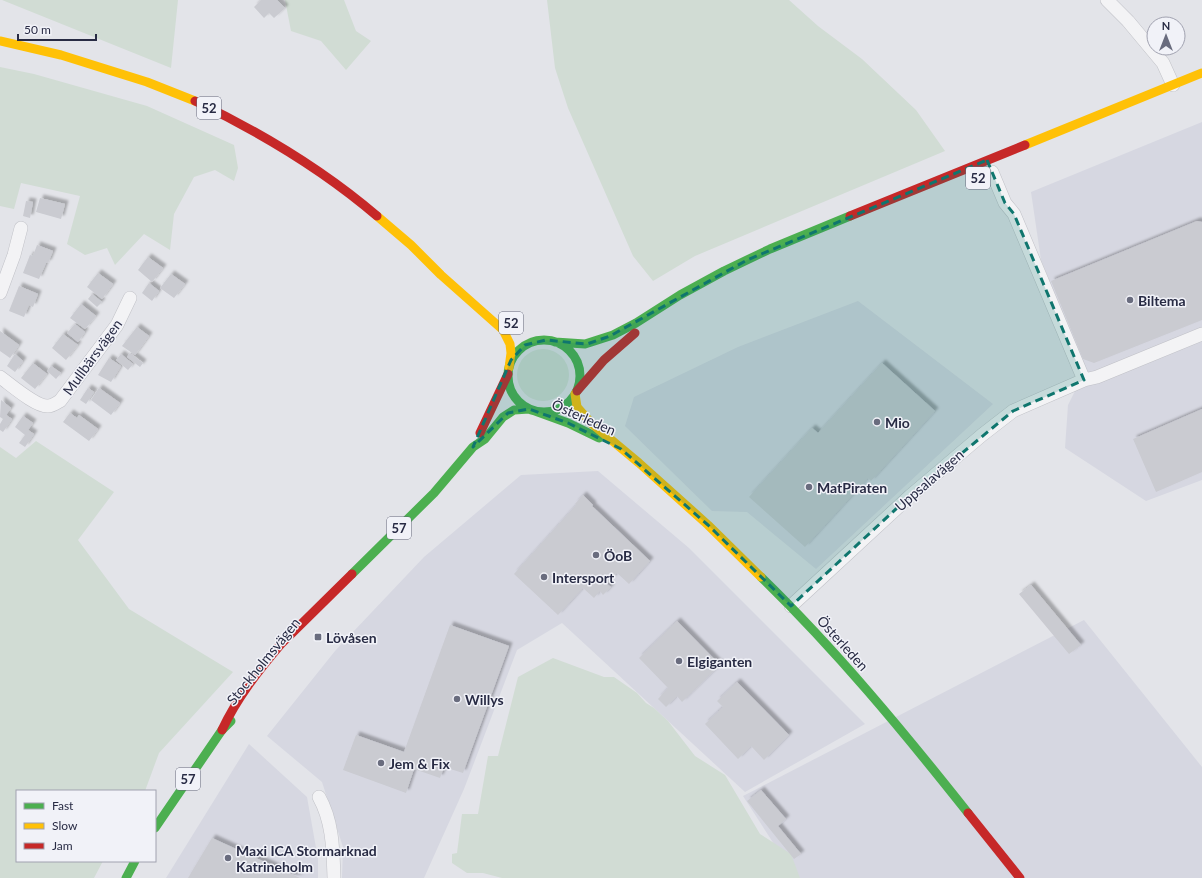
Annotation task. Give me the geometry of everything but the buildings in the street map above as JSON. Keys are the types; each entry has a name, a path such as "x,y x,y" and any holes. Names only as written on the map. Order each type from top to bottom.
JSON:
{"main road":[{"name":"52","path":"0,41 62,55 132,77 189,98 230,118 304,161 333,181 411,245 441,275 503,330 509,338 512,351 508,371 508,381 514,396 522,405 532,410"},
{"name":"52","path":"508,371 511,360 520,348 533,341 587,344 610,336 622,331 692,288 747,260 793,240 991,169 1175,88 1202,73"},
{"path":"532,410 542,412 557,410 569,402 591,373 633,334 662,314 695,295 736,275"},
{"name":"52","path":"476,306 509,322"},
{"name":"52","path":"528,332 563,346 569,350 579,367 580,379 576,392"},
{"name":"Stockholmsvägen","path":"222,730 229,712 263,665 281,644 434,493 473,447 508,371"},
{"name":"Österleden","path":"576,392 576,404 581,413 708,525 791,606 855,676 939,776 1020,878"},
{"name":"Stockholmsvägen","path":"473,447 485,439 508,413 514,410 532,410"},
{"name":"Österleden","path":"532,410 568,423 621,449"},
{"name":"Stockholmsvägen","path":"307,632 321,606"},
{"name":"Stockholmsvägen","path":"156,827 222,730 248,703"},
{"path":"126,878 134,862"}],"street":[{"path":"1107,0 1128,20 1163,63 1175,88"},
{"path":"991,169 1005,203 1014,214 1084,380"},
{"path":"0,293 14,255 21,228"},
{"name":"Mullbärsvägen","path":"0,376 38,404 46,406 54,405 60,401 117,325 130,298"},
{"name":"Uppsalavägen","path":"791,606 910,496 982,435 1013,411 1084,380 1097,377 1202,334"},
{"path":"319,798 325,808 331,830 334,878"}],"highlighted area":[{"path":"987,160 1005,203 1014,214 1084,380 1013,411 910,496 791,606 708,525 621,449 568,423 529,409 508,413 473,447 511,360 525,345 546,340 587,344 610,336 747,260"}],"shaded area":[{"path":"2,0 178,0 171,68"},
{"path":"285,0 344,0 356,31 371,41 346,70 321,41 291,31"},
{"path":"547,0 789,0 818,26 862,59 916,110 945,151 695,256 653,281 633,256 568,108 555,68"},
{"path":"0,67 34,74 147,106 234,145 238,168 234,181 215,170 194,177 174,214 170,250 144,234 115,265 107,248 85,255 67,244 80,196 21,183 14,209 0,206"},
{"path":"1202,122 1202,480 1146,501 1065,448 1068,405 1086,369 1041,260 1031,192"},
{"path":"858,301 993,404 816,569 747,512 712,511 625,426 634,397 738,347"},
{"path":"543,349 553,351 561,357 567,365 569,375 567,385 561,393 553,399 543,401 533,399 525,393 519,385 517,375 519,365 525,357 533,351"},
{"path":"36,441 114,492 78,540 129,609 233,672 159,753 145,790 16,790 16,862 102,862 94,878 0,878 0,447 16,458"},
{"path":"598,471 689,548 865,724 745,792 562,623 517,650 464,789 424,878 342,878 343,847 322,782 267,736 335,651 424,557 521,475"},
{"path":"1084,620 1202,767 1202,878 796,878 743,796"},
{"path":"553,658 604,677 614,677 637,693 646,703 654,708 668,721 695,756 725,775 760,834 791,854 800,878 502,878 483,873 467,873 452,863 452,854 457,853 462,814 478,814 488,756 498,756 518,677"},
{"path":"249,744 307,797 318,859 318,878 166,878"}],"traffic: fast":[{"path":"555,342 585,344 613,335 724,271 770,249 850,216"},
{"path":"544,340 564,346 574,356 580,376 574,396 564,406 544,412 524,406 514,396 508,376 514,356 524,346 544,340"},
{"path":"352,574 434,493 473,447 485,439 503,417 514,410 529,409"},
{"path":"535,411 568,423 599,438"},
{"path":"761,577 842,662 919,752 968,813"},
{"path":"156,827 222,730 231,721"},
{"path":"126,878 134,862"}],"traffic: slow":[{"path":"0,41 61,55 147,82 195,101"},
{"path":"1025,145 1202,73"},
{"path":"377,216 411,245 441,275 503,330 510,344 511,353 509,368"},
{"path":"575,394 577,407 591,423 639,463 708,525 761,577"}],"traffic: jam":[{"path":"195,101 243,125 290,152 356,199 377,216"},
{"path":"850,216 1025,145"},
{"path":"577,391 604,360 635,333"},
{"path":"480,433 508,374"},
{"path":"222,730 241,696 272,654 352,574"},
{"path":"968,813 1020,878"}],"place":[{"name":"Biltema","path":"1130,300"},
{"name":"Mio","path":"877,422"},
{"name":"MatPiraten","path":"809,487"},
{"name":"ÖoB","path":"596,555"},
{"name":"Intersport","path":"544,577"},
{"name":"Lövåsen","path":"318,637"},
{"name":"Elgiganten","path":"679,661"},
{"name":"Willys","path":"457,699"},
{"name":"Jem & Fix","path":"381,763"},
{"name":"Maxi ICA Stormarknad Katrineholm","path":"228,858"}]}
